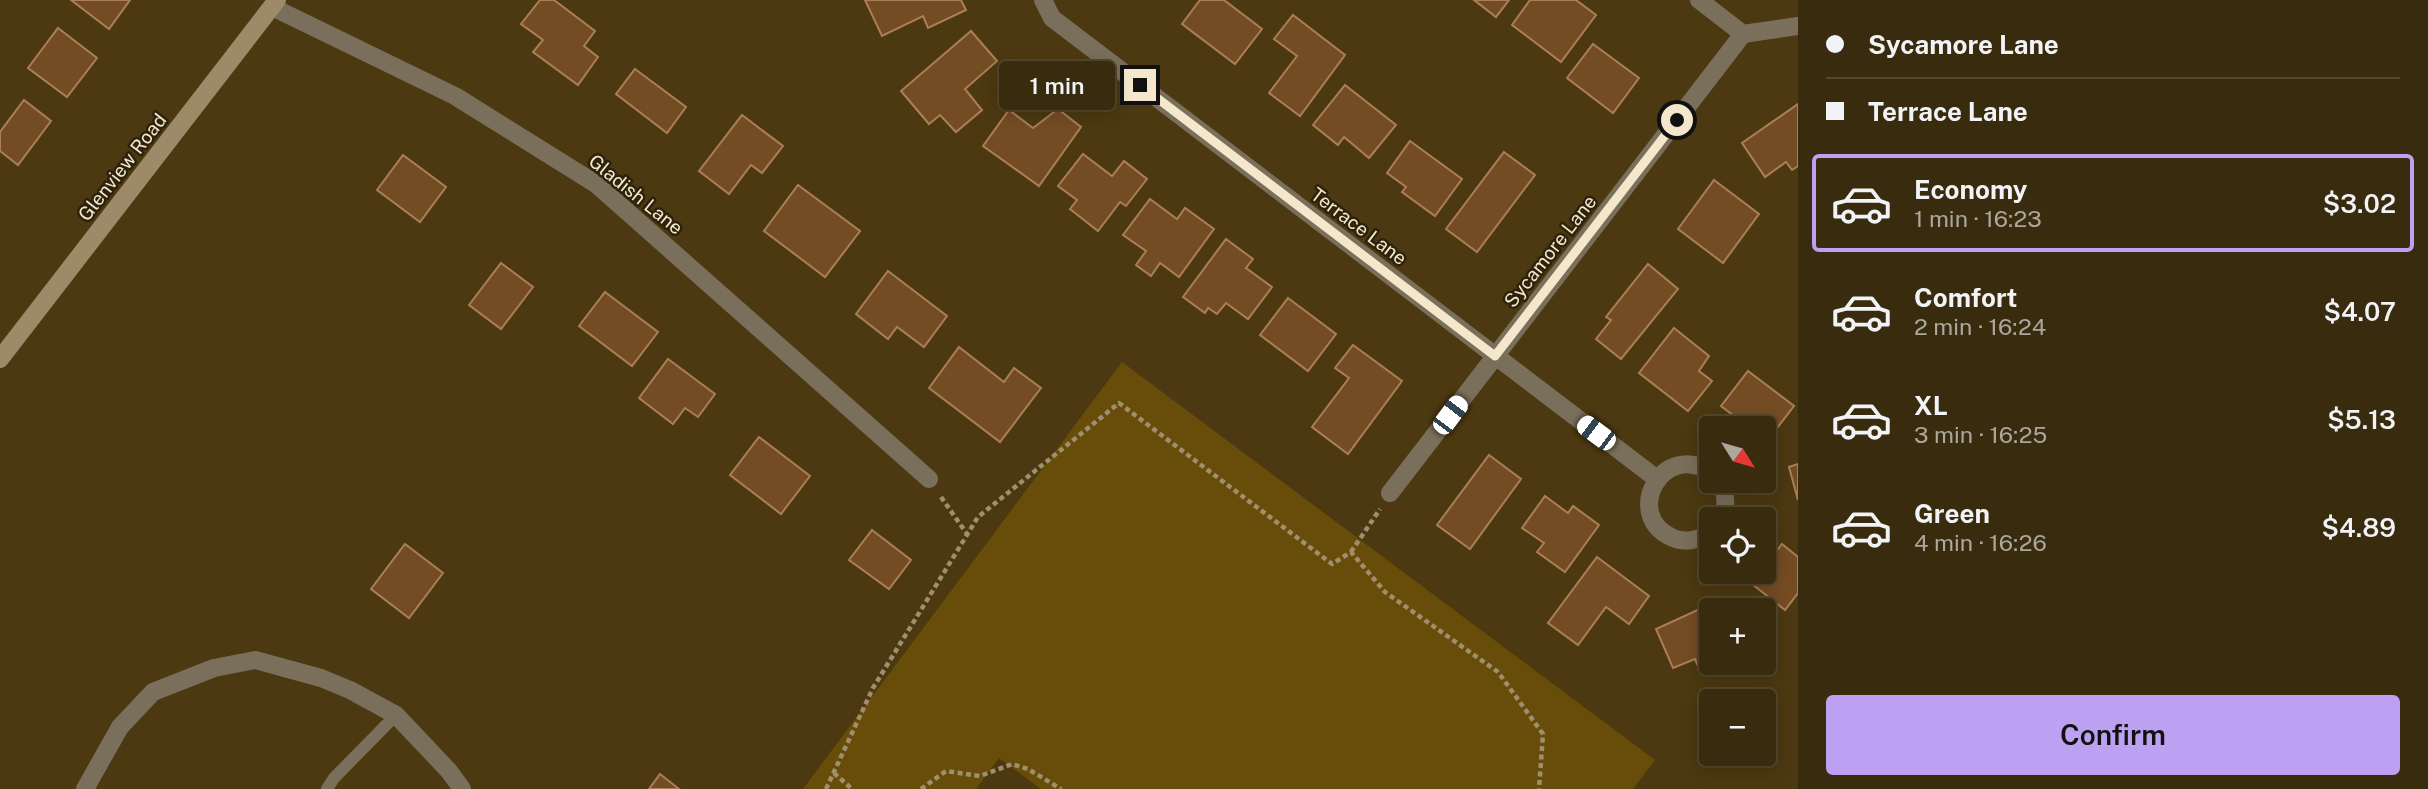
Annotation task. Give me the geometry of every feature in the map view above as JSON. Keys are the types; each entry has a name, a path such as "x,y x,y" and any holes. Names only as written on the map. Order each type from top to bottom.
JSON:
{"main road":[{"name":"Glenview Road","path":"0,359 274,3"}],"street":[{"name":"Terrace Lane","path":"1043,0 1052,18 1657,479"},
{"path":"1699,0 1743,34 1798,26"},
{"name":"Gladish Lane","path":"274,3 455,96 596,184 929,479"},
{"name":"Sycamore Lane","path":"1390,493 1743,34"},
{"path":"1699,466 1678,465 1666,470 1651,490 1649,502 1656,526 1665,534 1677,540 1699,539"},
{"path":"85,789 120,727 153,692 214,668 255,660 321,678 397,715 449,771 462,789"}],"lane":[{"path":"327,789 334,778 397,715"}],"path":[{"path":"826,789 873,688 978,517 1119,403 1332,564 1352,552 1390,493"},
{"path":"929,479 967,534"},
{"path":"1352,552 1385,592 1498,672 1543,734 1539,789"},
{"path":"921,789 946,771 980,776 1012,764 1028,769 1061,789"},
{"path":"834,773 852,789"}],"shaded area":[{"path":"1122,362 1655,760 1633,789 1041,789 999,758 976,789 803,789"}],"building":[{"path":"71,0 130,0 109,29"},
{"path":"540,0 554,0 595,31 584,46 598,57 578,85 533,52 543,40 521,24"},
{"path":"865,0 961,0 966,10 928,28 923,16 882,36"},
{"path":"1200,0 1224,0 1262,29 1235,64 1182,24"},
{"path":"1474,0 1509,0 1496,17"},
{"path":"1530,0 1576,0 1596,15 1561,62 1512,25"},
{"path":"1293,15 1345,55 1300,116 1269,93 1297,56 1274,39"},
{"path":"58,28 97,58 67,97 28,68"},
{"path":"971,31 997,61 965,89 982,110 956,132 940,115 929,124 901,91"},
{"path":"1593,44 1639,78 1613,113 1567,78"},
{"path":"635,69 686,107 667,133 616,94"},
{"path":"1345,85 1396,125 1369,158 1344,137 1338,145 1313,125"},
{"path":"24,100 51,121 18,165 0,151 0,132"},
{"path":"1798,104 1798,166 1792,170 1786,162 1765,177 1742,143"},
{"path":"1058,109 1081,127 1039,186 983,146 1009,110 1033,128"},
{"path":"742,115 783,146 762,173 751,165 729,194 699,171"},
{"path":"1410,141 1462,179 1435,216 1402,192 1406,187 1387,173"},
{"path":"1504,152 1535,175 1477,252 1446,229"},
{"path":"1083,154 1112,176 1124,161 1147,179 1126,206 1120,202 1098,231 1070,209 1077,200 1058,186"},
{"path":"403,155 446,187 420,222 377,190"},
{"path":"1714,180 1759,214 1723,263 1678,229"},
{"path":"798,185 860,231 825,277 764,231"},
{"path":"1150,199 1177,219 1185,208 1214,229 1179,277 1160,263 1151,276 1136,265 1146,251 1123,235"},
{"path":"1226,239 1253,259 1246,268 1272,287 1248,319 1226,303 1217,314 1208,308 1205,313 1183,297"},
{"path":"501,263 533,287 501,329 469,305"},
{"path":"1648,264 1678,289 1621,359 1596,339 1611,320 1606,317"},
{"path":"888,271 947,316 924,347 897,327 888,339 856,314"},
{"path":"605,292 658,332 632,366 579,326"},
{"path":"1288,298 1336,334 1308,371 1260,335"},
{"path":"1674,328 1709,356 1699,371 1712,381 1688,411 1639,373"},
{"path":"1353,345 1402,381 1348,454 1312,427 1349,378 1335,368"},
{"path":"959,347 1004,382 1014,368 1041,388 1000,442 929,388"},
{"path":"668,359 715,394 698,417 685,408 673,424 639,398"},
{"path":"1748,371 1794,406 1776,429 1776,416 1734,416 1721,406"},
{"path":"759,437 810,476 781,514 730,475"},
{"path":"1489,455 1521,479 1470,549 1437,525"},
{"path":"1798,464 1798,500 1789,467"},
{"path":"1545,496 1568,513 1573,506 1599,525 1565,572 1537,552 1544,543 1522,528"},
{"path":"872,530 911,560 889,589 849,560"},
{"path":"405,544 443,573 409,618 371,589"},
{"path":"1782,544 1798,557 1798,593 1785,610 1776,603 1776,598 1770,598 1752,584 1776,584 1776,552"},
{"path":"1597,557 1649,596 1629,624 1606,607 1578,645 1548,623"},
{"path":"1699,609 1699,669 1695,659 1673,668 1656,629"},
{"path":"660,774 679,789 649,789"}],"route":[{"path":"1140,85 1495,356 1677,120"}]}
